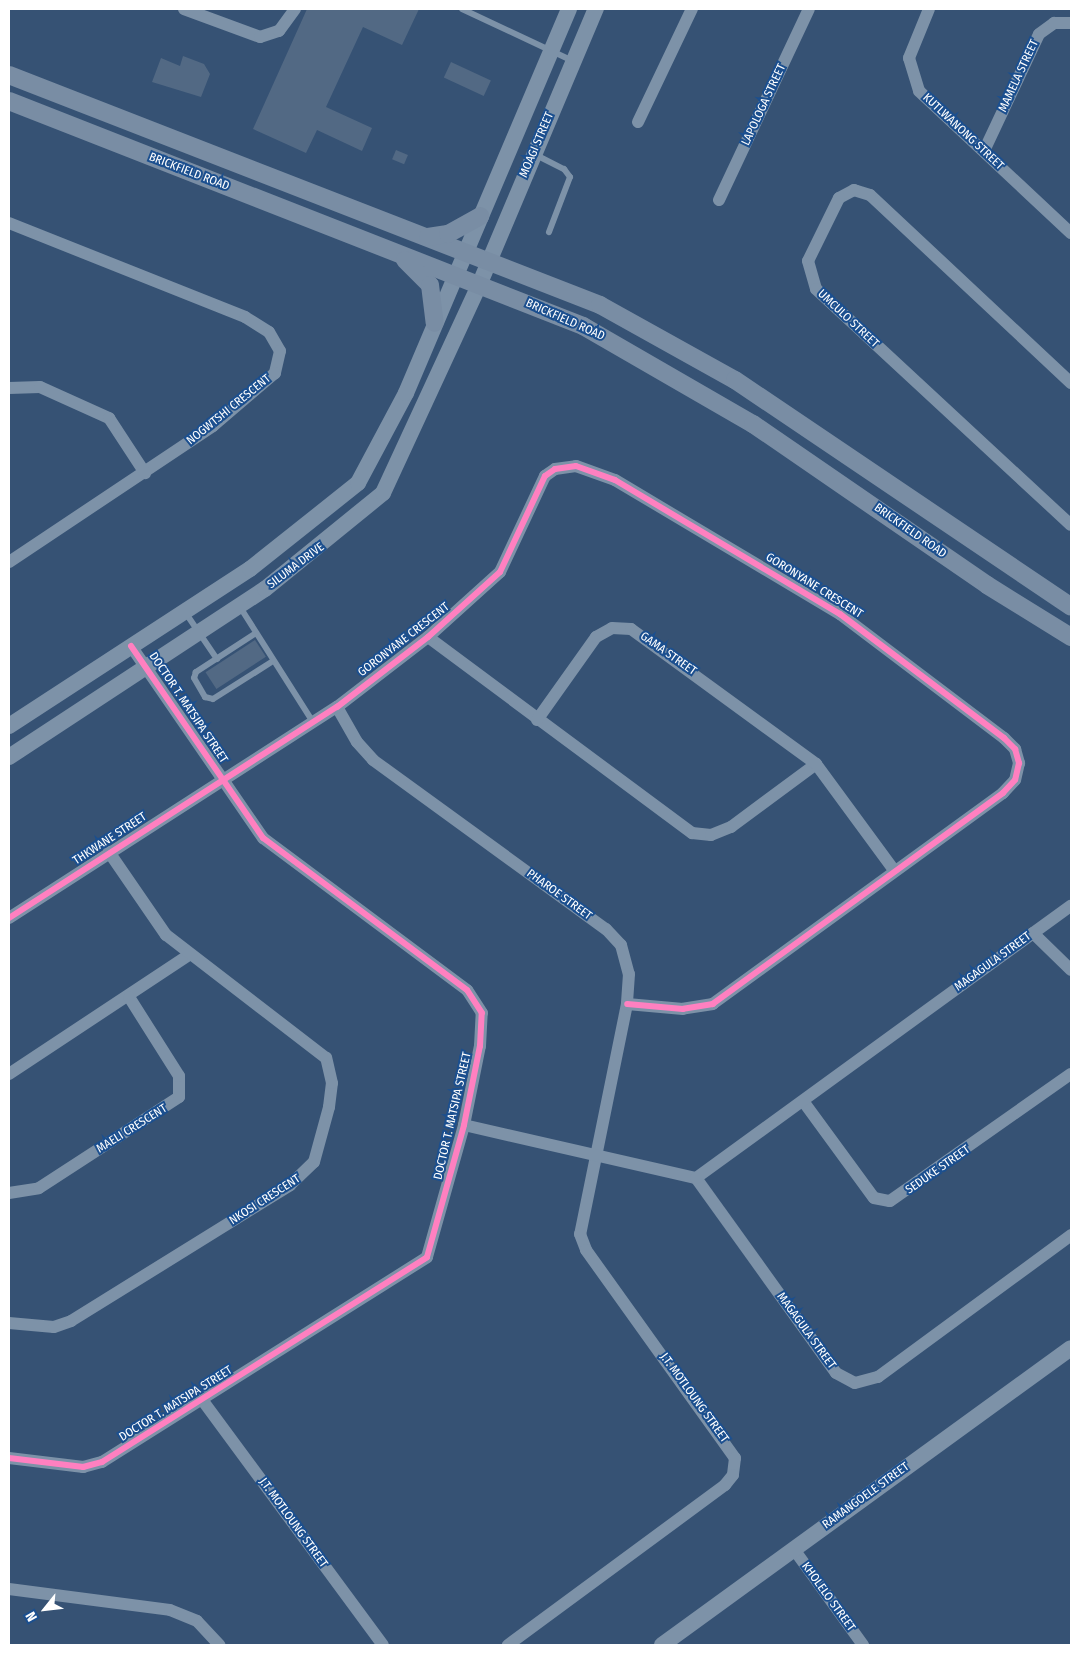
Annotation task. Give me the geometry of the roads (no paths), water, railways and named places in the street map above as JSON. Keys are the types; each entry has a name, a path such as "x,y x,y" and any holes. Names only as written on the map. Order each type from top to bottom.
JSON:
{"main road":[{"name":"BRICKFIELD ROAD","path":"9,75 466,250 600,305 691,354 1071,607"},
{"name":"BRICKFIELD ROAD","path":"9,101 480,282 583,326 697,388 1071,637"},
{"path":"428,237 448,234 480,216"},
{"path":"390,249 414,266 430,285 435,324"}],"street":[{"path":"184,9 250,34 270,36 279,31 295,9"},
{"name":"MOAGI STREET","path":"456,274 549,50 569,9"},
{"name":"MOAGI STREET","path":"480,282 596,9"},
{"path":"638,122 692,9"},
{"name":"LAPOLOGA STREET","path":"719,200 809,9"},
{"name":"KUTLWANONG STREET","path":"929,9 910,58 913,81 928,102 984,151 1071,233"},
{"name":"MAMELA STREET","path":"984,151 1039,34 1054,23 1071,24"},
{"name":"UMCULO STREET","path":"1071,383 870,195 854,190 838,198 808,261 816,289 1071,525"},
{"name":"NOGWTSHI CRESCENT","path":"9,224 245,317 276,341 280,364 266,383 145,473 9,562"},
{"name":"SILUMA DRIVE","path":"9,726 298,536 358,484 378,452 456,274"},
{"name":"SILUMA DRIVE","path":"9,757 239,606 335,536 383,493 480,282"},
{"path":"9,388 40,387 109,418 145,473"},
{"name":"GORONYANE CRESCENT","path":"222,778 337,706 428,637 500,572 545,476 555,469 576,466 616,480 840,614 1015,749 1019,769 1011,785 893,869 713,1004 683,1009 627,1004"},
{"name":"GAMA STREET","path":"537,720 596,637 612,628 631,629 816,764 893,869"},
{"path":"428,637 680,827 701,835 731,827 816,764"},
{"name":"DOCTOR T. MATSIPA STREET","path":"9,1458 92,1466 203,1401 427,1257 464,1125 482,1019 474,997 270,846 148,667 131,646"},
{"name":"PHAROE STREET","path":"337,706 357,742 373,760 616,937 628,964 627,1004 594,1154"},
{"name":"THKWANE STREET","path":"9,918 222,778"},
{"name":"NKOSI CRESCENT","path":"9,1323 49,1327 70,1321 279,1192 314,1162 332,1093 326,1058 166,935 109,852"},
{"name":"MAGAGULA STREET","path":"1071,906 696,1178 836,1373 855,1383 878,1377 1071,1235"},
{"path":"1033,933 1071,970"},
{"path":"9,1074 129,998 190,954"},
{"name":"MAELI CRESCENT","path":"9,1193 39,1188 178,1098 178,1076 129,998"},
{"name":"SEDUKE STREET","path":"803,1101 874,1198 890,1201 1071,1074"},
{"path":"464,1125 696,1178"},
{"name":"J.T. MOTLOUNG STREET","path":"508,1645 725,1485 735,1468 730,1448 583,1244 580,1222 594,1154"},
{"name":"RAMANGOELE STREET","path":"662,1645 793,1548 1071,1348"},
{"name":"J.T. MOTLOUNG STREET","path":"203,1401 383,1645"},
{"name":"KHOLELO STREET","path":"793,1548 863,1645"},
{"path":"9,1589 170,1610 197,1621 219,1645"}],"lane":[{"path":"462,9 573,61"},
{"path":"533,154 564,169 570,177 549,232"},
{"path":"239,606 313,722"},
{"path":"185,611 217,659"},
{"path":"256,633 194,676 208,700 272,660"}]}
